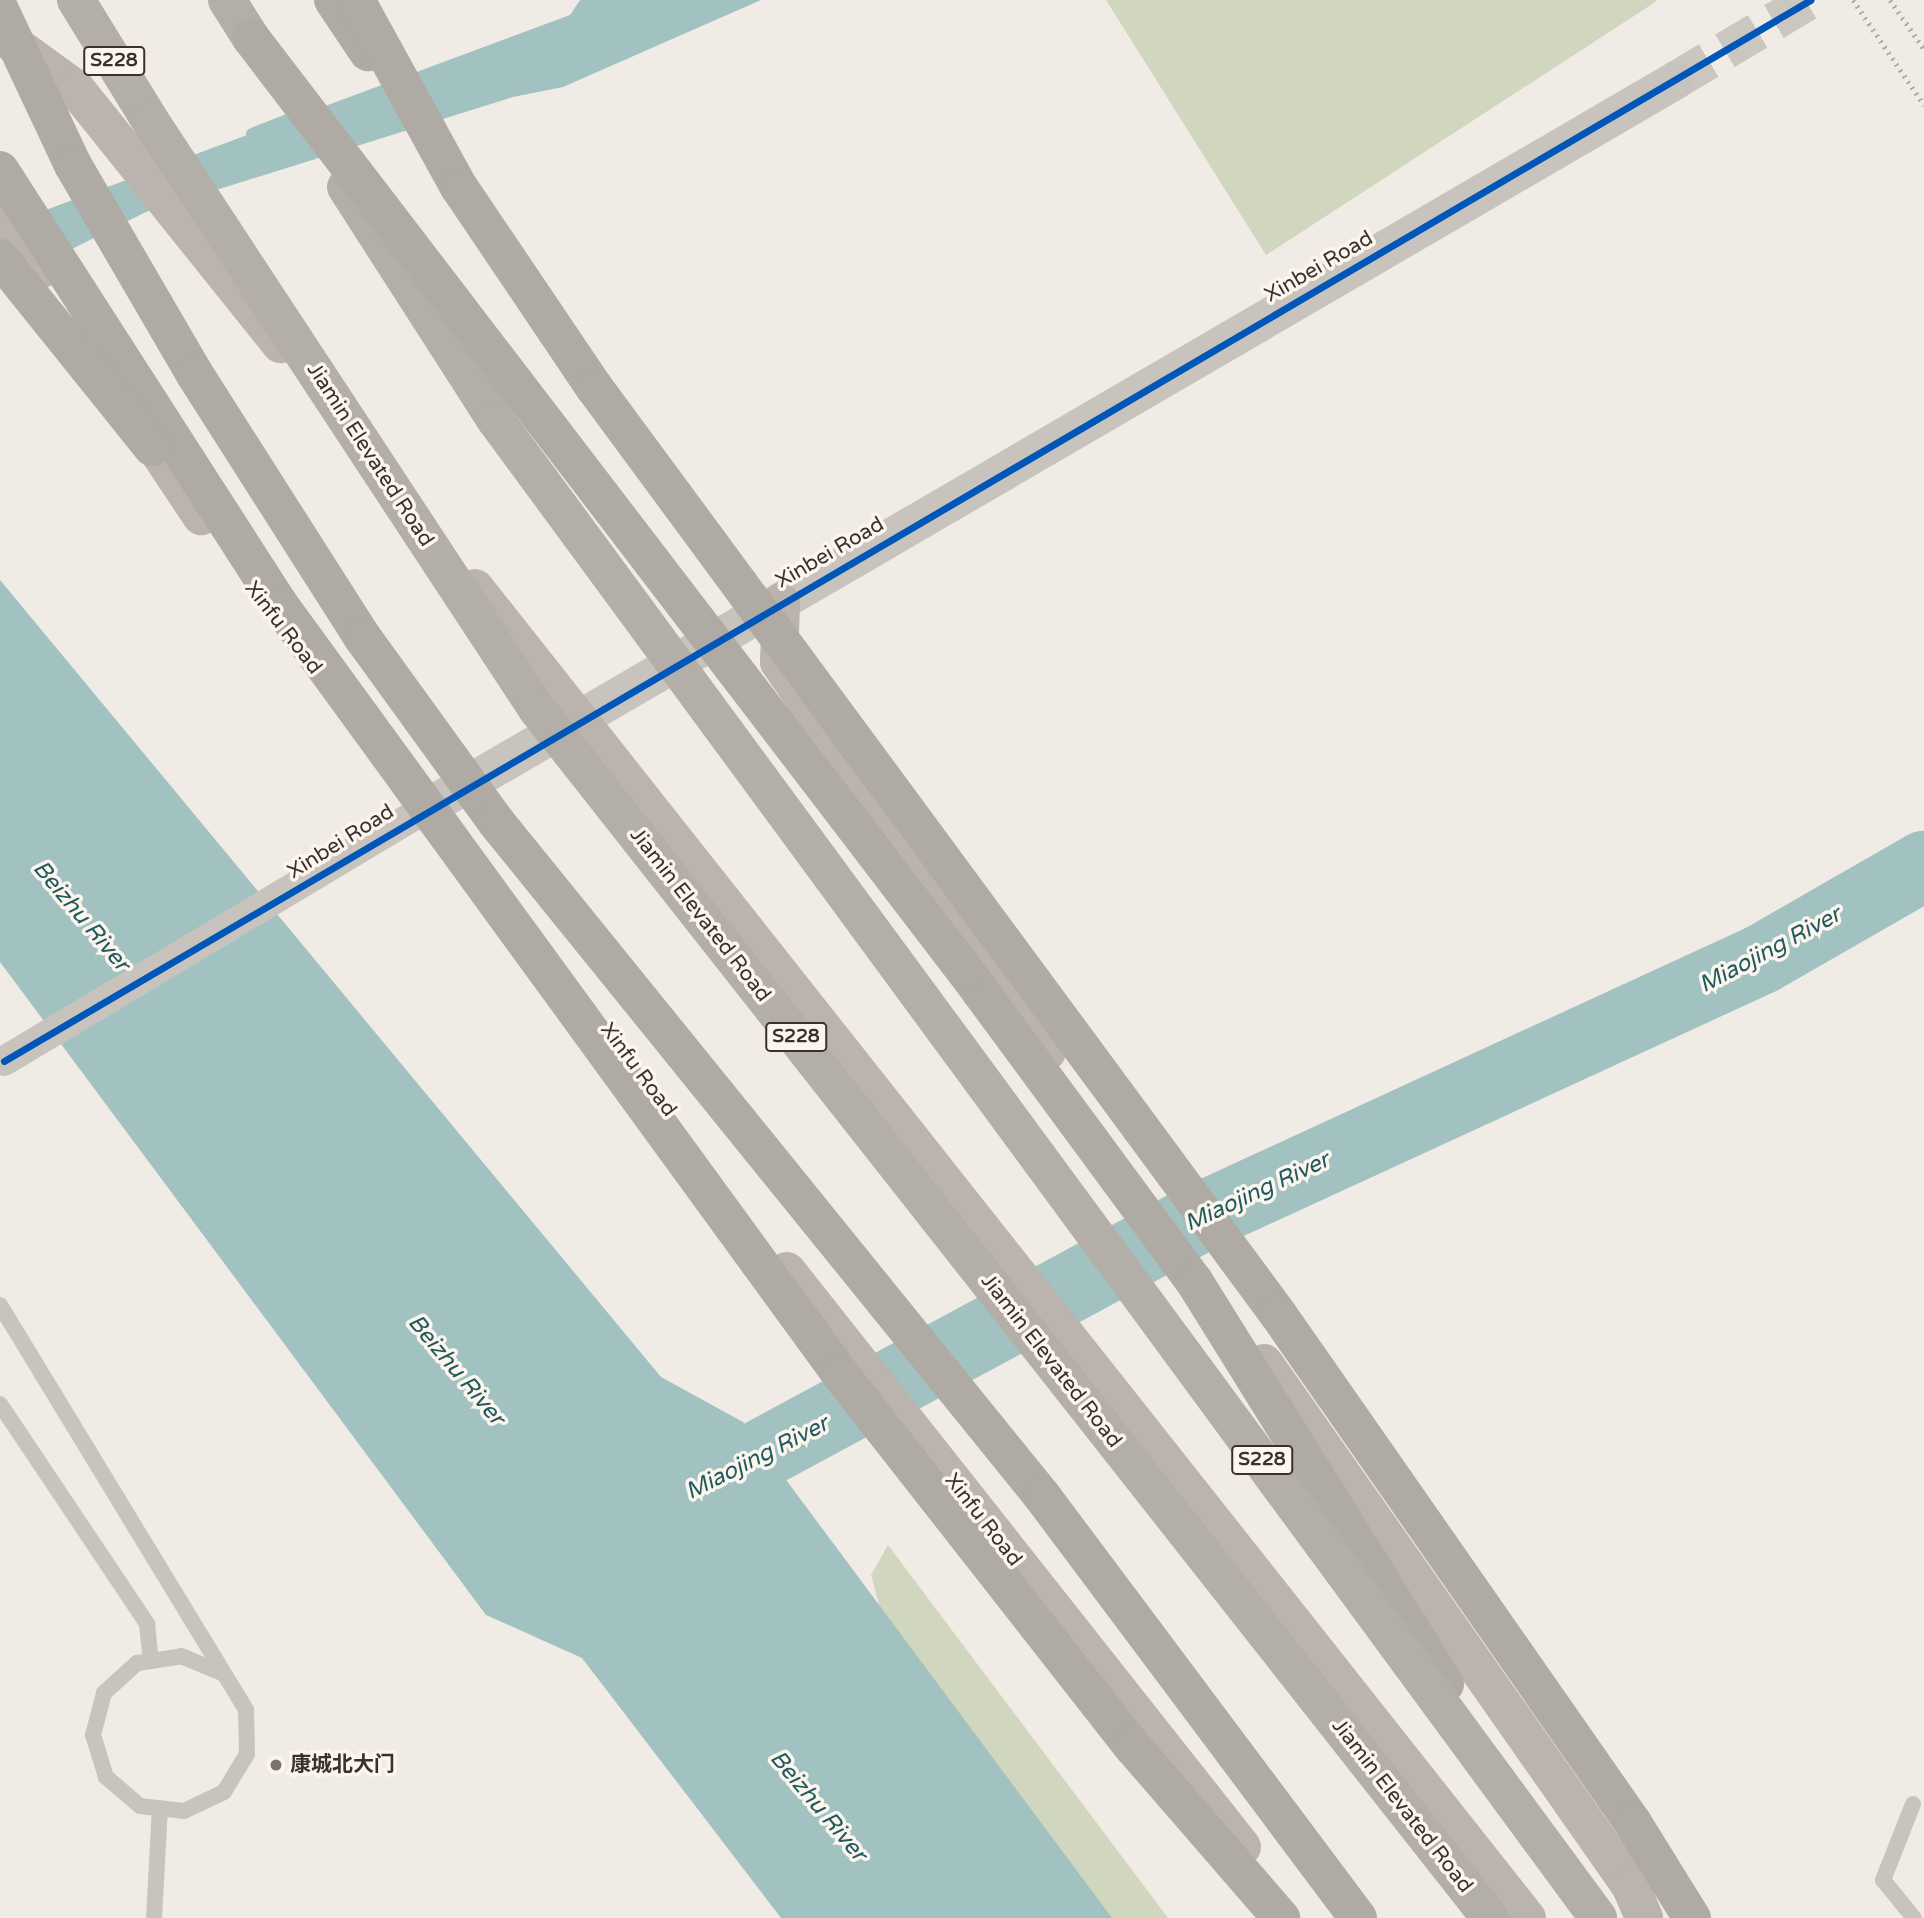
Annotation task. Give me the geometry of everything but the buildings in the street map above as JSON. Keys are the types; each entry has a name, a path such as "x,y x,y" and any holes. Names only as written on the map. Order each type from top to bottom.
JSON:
{"highway":[{"name":"Jiamin Elevated Road","path":"76,0 537,709 1490,1918"},
{"name":"S228","path":"227,0 495,419 1598,1918"},
{"path":"333,0 593,387 1278,1314 1633,1823 1692,1918"},
{"path":"356,0 459,187"},
{"path":"0,10 73,165 194,373 363,638 497,823 1042,1496 1358,1918"},
{"path":"251,38 740,669 1195,1281 1590,1918"},
{"path":"0,170 279,604"},
{"path":"0,258 279,604 841,1374 1132,1746 1281,1918"}],"main road":[{"path":"0,34 76,89 580,719 1527,1918"},
{"name":"Xinfu Road","path":"2,210 240,574 348,709 435,803 792,1278 1298,1918"},
{"path":"781,602 779,662 805,705 1631,1887 1644,1918"}],"street":[{"name":"Xinbei Road","path":"4,1063 241,923 435,803 1676,80"}],"lane":[{"path":"0,1305 246,1710 247,1754 224,1791 184,1811 140,1805 106,1777 93,1735 104,1693 137,1663 181,1656 222,1673"},
{"path":"0,1404 147,1624 151,1661"},
{"path":"1913,1804 1883,1880 1914,1918"},
{"path":"154,1918 160,1808"}],"green space":[{"path":"1106,0 1656,0 1657,1 1266,255"},
{"path":"888,1545 1168,1918 1095,1918 886,1630 871,1575"}],"water":[{"path":"580,0 761,0 563,87 513,97 146,212 0,285 0,227 570,15"},
{"name":"Beizhu River","path":"0,580 661,1377 743,1422 1112,1918 781,1918 582,1658 486,1615 0,962"}],"waterway":[{"path":"252,134 303,114"},
{"name":"Miaojing River","path":"682,1497 1197,1219 1762,959 1924,866"}],"tunnel":[{"path":"1676,80 1810,0"}],"railway":[{"path":"1853,0 1924,105"},
{"path":"1890,0 1924,49"}],"cycle path":[{"path":"4,1061 1810,0"}],"place":[{"name":"康城北大门","path":"276,1765"}]}
